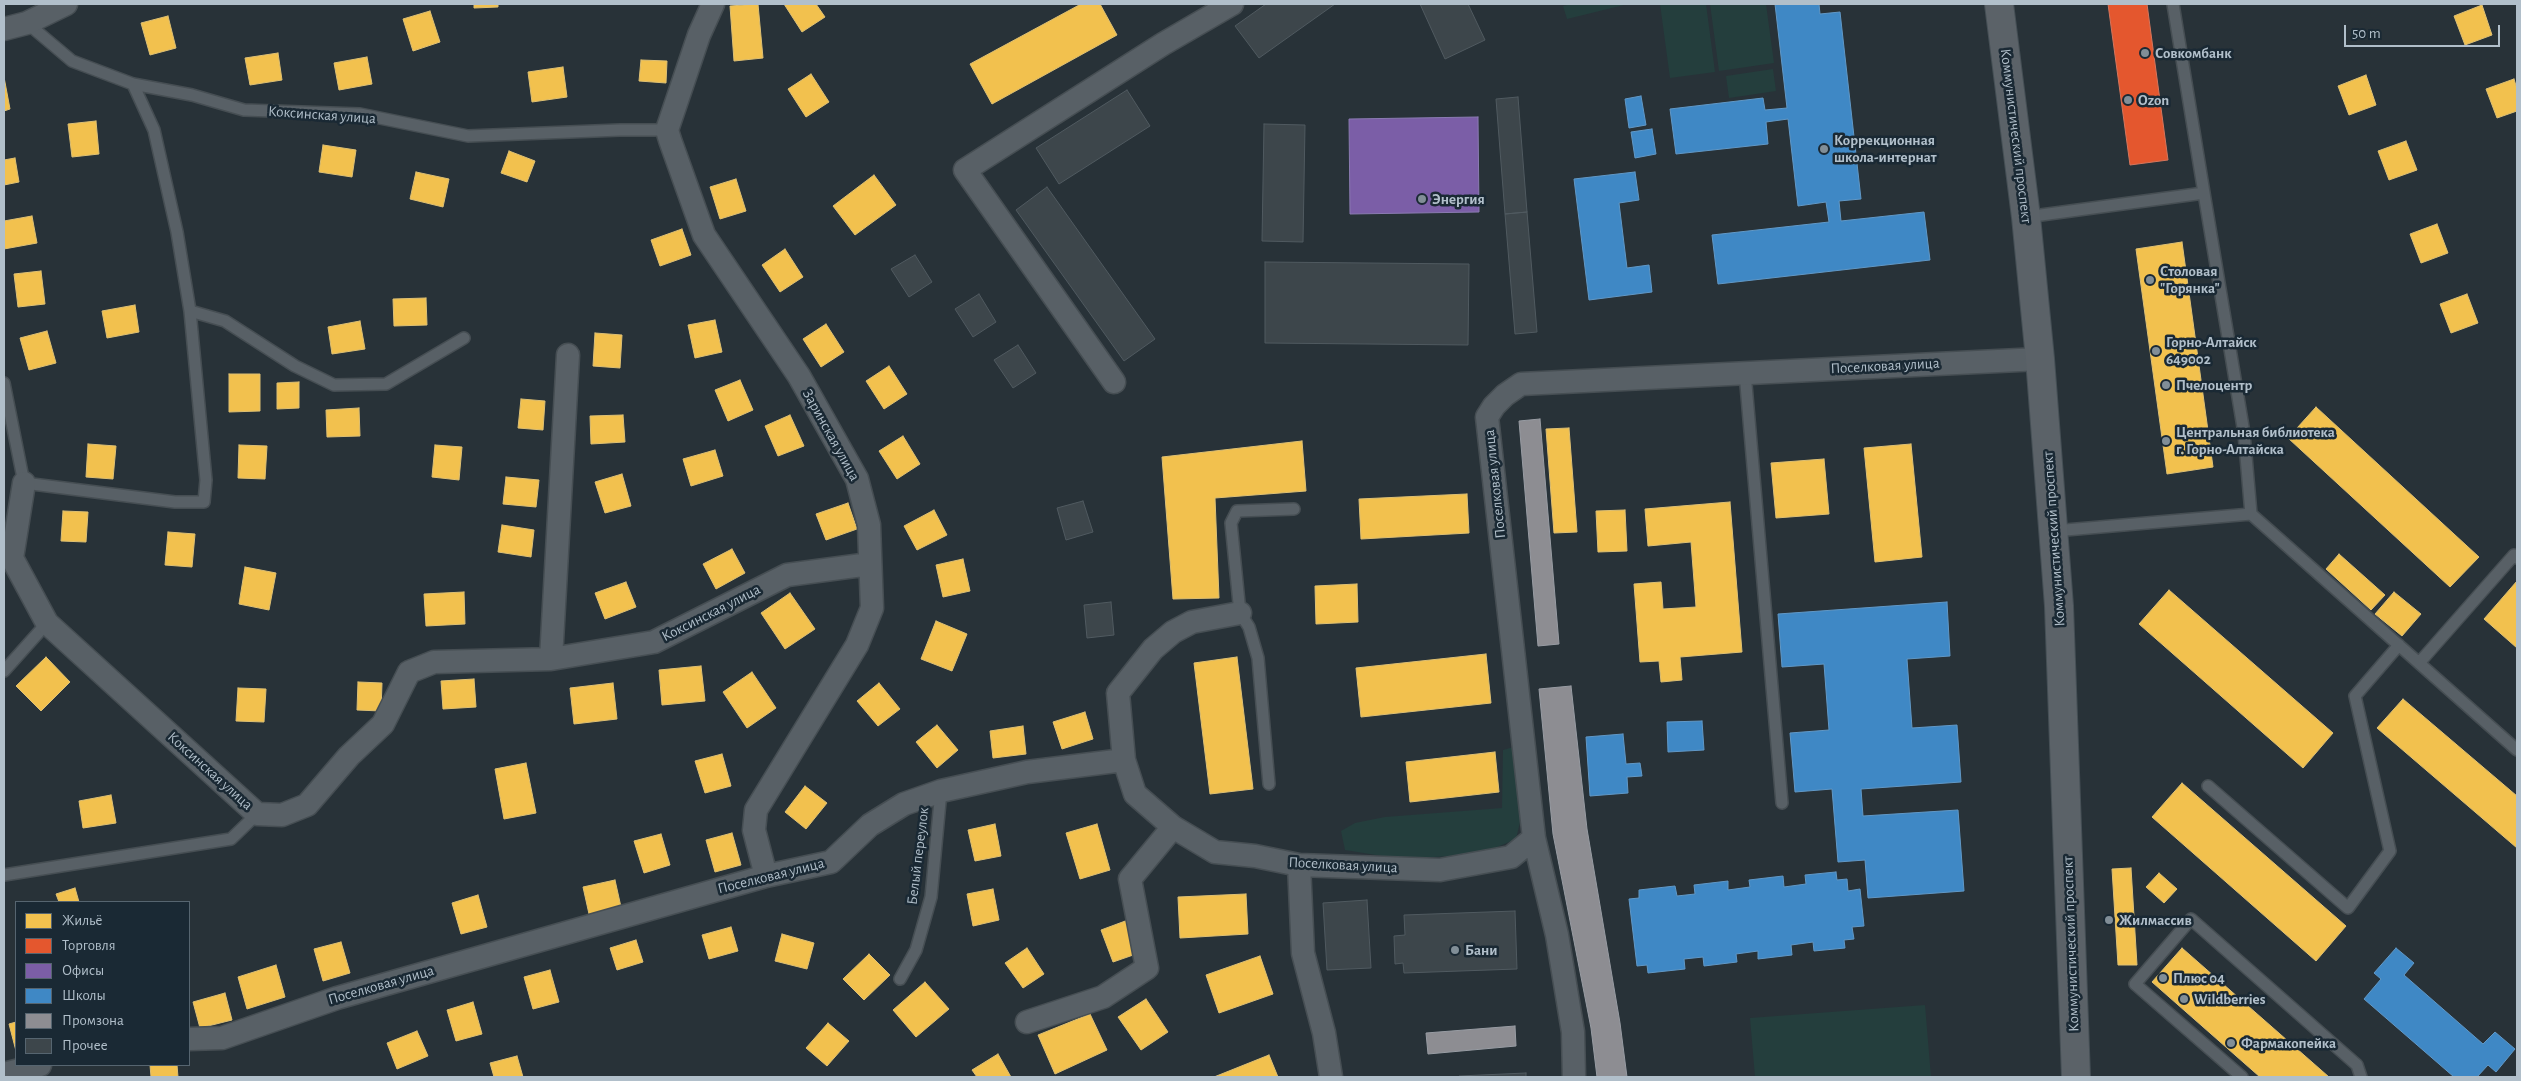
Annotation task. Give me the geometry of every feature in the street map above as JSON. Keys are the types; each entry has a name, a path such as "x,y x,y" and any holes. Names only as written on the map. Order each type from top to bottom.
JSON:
{"main road":[{"name":"Коммунистический проспект","path":"1999,4 2026,217 2054,532 2059,606 2076,1077"}],"street":[{"path":"4,29 27,22 66,4"},
{"path":"667,130 699,35 713,4"},
{"path":"1114,382 965,170 1163,44 1232,4"},
{"name":"Заринская улица","path":"667,130 704,235 799,376 857,479 869,525 872,608 857,645 756,810 754,830 766,876"},
{"path":"551,659 568,355"},
{"name":"Поселковая улица","path":"190,1039 222,1038 336,998 766,876 831,862 870,825 904,804 941,791 1027,772 1124,760 1134,794 1173,827 1215,852 1255,856 1299,864 1440,870 1511,856 1534,838 1487,417 1494,406 1520,384 2040,359"},
{"name":"Коксинская улица","path":"24,483 8,561 46,623 257,814 282,815 307,805 349,756 383,724 409,672 434,662 551,659 654,642 787,575 870,564"},
{"path":"1124,760 1118,693 1124,685 1153,649 1173,632 1192,622 1240,613"},
{"path":"1027,1022 1103,997 1147,968 1130,879 1173,827"},
{"path":"1534,838 1560,954 1573,1032 1574,1077"},
{"path":"1299,864 1303,954 1324,1034 1331,1077"},
{"path":"4,1074 36,1066"}],"lane":[{"path":"2173,4 2244,434 2251,514 2517,750"},
{"name":"Коксинская улица","path":"27,22 72,61 133,84 192,96 244,110 360,114 468,136 667,130"},
{"path":"4,383 24,483 175,502 204,502 206,480 190,311 177,232 154,130 133,84"},
{"path":"2026,217 2204,193"},
{"path":"190,311 225,321 294,366 334,385 386,384 464,338"},
{"path":"1745,373 1782,803"},
{"path":"1269,784 1258,658 1249,627 1240,613 1230,523 1237,511 1294,509"},
{"path":"2054,532 2251,514"},
{"path":"2419,663 2514,555 2517,558"},
{"path":"4,671 46,623"},
{"path":"2208,786 2348,908 2390,851 2354,696 2399,645"},
{"name":"Белый переулок","path":"900,979 916,950 931,897 941,791"},
{"path":"4,875 231,839 257,814"},
{"path":"2242,1077 2135,984 2191,919 2357,1065 2361,1077"}],"green space":[{"path":"1571,4 1628,4 1567,19 1563,6"},
{"path":"1660,4 1706,4 1715,72 1670,78"},
{"path":"1710,4 1766,4 1774,63 1719,71"},
{"path":"1773,69 1776,91 1729,98 1726,76"},
{"path":"1517,746 1525,801 1516,839 1495,848 1467,855 1401,859 1345,850 1341,831 1355,823 1385,817 1502,808 1503,750"},
{"path":"1925,1005 1931,1077 1755,1077 1750,1018"}],"building: Жильё":[{"path":"474,4 498,4 498,7 474,8"},
{"path":"758,4 763,58 734,61 730,6"},
{"path":"784,4 816,4 825,17 802,32"},
{"path":"1081,4 1100,4 1117,35 992,104 970,64"},
{"path":"2482,5 2492,35 2465,45 2454,16"},
{"path":"430,11 440,42 413,51 403,19"},
{"path":"168,16 176,48 150,55 141,23"},
{"path":"278,53 282,80 250,85 245,58"},
{"path":"367,57 372,84 339,90 334,63"},
{"path":"641,60 667,61 666,83 639,81"},
{"path":"563,67 567,97 532,102 528,72"},
{"path":"811,74 829,102 806,117 788,89"},
{"path":"2366,75 2376,105 2349,115 2338,86"},
{"path":"4,77 10,109 4,111"},
{"path":"2514,79 2517,89 2517,111 2497,118 2486,89"},
{"path":"96,121 99,154 72,157 68,124"},
{"path":"2406,141 2417,170 2389,180 2378,151"},
{"path":"323,145 356,150 352,177 319,172"},
{"path":"509,151 535,161 527,182 501,173"},
{"path":"15,158 19,182 4,185 4,160"},
{"path":"416,172 449,179 443,207 410,199"},
{"path":"874,175 896,205 855,235 833,206"},
{"path":"736,179 746,211 720,219 710,187"},
{"path":"32,216 37,243 4,249 4,221"},
{"path":"2437,224 2448,253 2421,263 2410,234"},
{"path":"682,229 691,255 660,266 651,240"},
{"path":"2182,242 2213,467 2167,474 2136,249"},
{"path":"785,249 803,277 780,292 762,265"},
{"path":"41,271 45,304 18,307 14,274"},
{"path":"2467,294 2478,323 2451,333 2440,304"},
{"path":"426,298 427,325 394,326 393,299"},
{"path":"135,305 139,332 107,338 102,311"},
{"path":"715,320 722,352 695,358 688,325"},
{"path":"360,321 365,349 332,354 328,327"},
{"path":"826,324 844,352 821,367 803,339"},
{"path":"47,331 56,363 29,370 20,338"},
{"path":"595,333 622,335 620,368 593,366"},
{"path":"889,366 907,394 884,409 866,381"},
{"path":"229,374 260,374 260,411 229,412"},
{"path":"740,380 753,410 728,421 715,390"},
{"path":"299,382 299,408 277,409 277,383"},
{"path":"521,399 545,401 543,430 518,428"},
{"path":"2316,407 2479,557 2450,587 2288,438"},
{"path":"359,408 360,436 327,437 326,410"},
{"path":"623,415 625,442 591,444 590,416"},
{"path":"790,415 804,446 778,456 765,426"},
{"path":"1569,428 1577,532 1554,533 1546,429"},
{"path":"903,436 920,464 897,479 879,451"},
{"path":"1302,441 1306,491 1215,498 1219,598 1173,599 1162,457"},
{"path":"88,444 116,446 113,479 86,477"},
{"path":"1911,444 1922,557 1875,562 1864,448"},
{"path":"239,445 267,446 265,479 238,478"},
{"path":"435,445 462,447 459,480 432,477"},
{"path":"715,450 723,476 691,486 683,459"},
{"path":"1824,459 1829,514 1776,518 1771,463"},
{"path":"622,474 631,506 605,513 595,482"},
{"path":"506,477 539,480 536,507 503,504"},
{"path":"1467,494 1469,533 1361,539 1359,499"},
{"path":"1730,502 1742,652 1680,657 1682,680 1661,682 1659,661 1640,662 1634,584 1661,582 1663,609 1696,607 1691,542 1648,546 1645,509"},
{"path":"848,503 857,529 826,540 816,514"},
{"path":"934,510 947,535 917,550 904,526"},
{"path":"1625,510 1627,551 1598,552 1596,511"},
{"path":"63,511 88,512 86,542 61,541"},
{"path":"502,525 534,530 531,557 498,552"},
{"path":"168,532 195,534 192,567 165,565"},
{"path":"732,549 745,573 716,589 703,564"},
{"path":"2339,554 2385,595 2371,610 2326,569"},
{"path":"963,559 970,591 943,597 936,565"},
{"path":"245,567 276,573 269,610 239,604"},
{"path":"2517,581 2517,648 2484,619"},
{"path":"626,582 636,607 605,619 595,593"},
{"path":"1357,584 1358,622 1316,624 1315,586"},
{"path":"2169,590 2333,733 2303,768 2139,624"},
{"path":"464,592 465,624 426,626 424,594"},
{"path":"2394,592 2421,614 2402,636 2375,614"},
{"path":"790,593 815,629 785,649 761,613"},
{"path":"936,621 967,634 952,671 921,659"},
{"path":"1486,654 1491,703 1361,717 1356,668"},
{"path":"46,657 70,682 41,711 16,686"},
{"path":"1237,657 1253,789 1210,794 1194,663"},
{"path":"701,666 705,701 662,705 659,670"},
{"path":"752,672 776,708 747,728 723,692"},
{"path":"474,679 476,707 443,709 441,681"},
{"path":"358,682 382,683 381,711 357,710"},
{"path":"613,683 617,719 574,724 570,688"},
{"path":"879,683 900,709 878,726 857,701"},
{"path":"238,688 266,689 264,722 236,721"},
{"path":"2403,699 2517,796 2517,848 2377,728"},
{"path":"1085,712 1093,739 1062,749 1053,722"},
{"path":"937,725 958,750 937,768 916,742"},
{"path":"1023,726 1026,754 993,758 990,731"},
{"path":"1495,752 1499,792 1410,802 1406,762"},
{"path":"722,754 731,786 705,793 695,761"},
{"path":"526,763 536,813 504,819 495,769"},
{"path":"2182,783 2346,926 2316,961 2152,817"},
{"path":"805,786 827,803 806,829 785,812"},
{"path":"111,795 116,823 83,828 79,801"},
{"path":"995,824 1001,856 975,861 968,830"},
{"path":"1097,824 1110,870 1080,879 1066,833"},
{"path":"732,833 741,865 715,872 706,840"},
{"path":"661,834 670,865 644,873 634,841"},
{"path":"2131,868 2137,965 2118,965 2112,869"},
{"path":"2159,873 2177,889 2164,903 2146,887"},
{"path":"615,880 621,907 589,914 583,887"},
{"path":"75,888 79,901 59,901 56,894"},
{"path":"993,889 999,920 973,926 967,894"},
{"path":"1246,894 1248,934 1180,938 1178,897"},
{"path":"478,895 487,927 461,934 452,903"},
{"path":"1128,920 1139,953 1113,962 1101,930"},
{"path":"731,927 738,951 709,959 702,935"},
{"path":"782,934 814,943 807,969 775,961"},
{"path":"636,940 643,962 617,970 610,948"},
{"path":"341,942 350,973 323,981 314,949"},
{"path":"1027,948 1044,974 1023,988 1005,963"},
{"path":"2182,948 2329,1077 2260,1077 2152,982"},
{"path":"869,954 890,975 864,1000 843,979"},
{"path":"1260,956 1273,994 1219,1013 1206,975"},
{"path":"276,965 285,997 247,1009 238,977"},
{"path":"550,970 559,1002 533,1009 524,977"},
{"path":"925,982 949,1009 916,1037 893,1010"},
{"path":"225,993 232,1020 200,1028 193,1002"},
{"path":"1146,999 1168,1032 1141,1050 1118,1017"},
{"path":"473,1002 482,1034 456,1041 447,1010"},
{"path":"1090,1014 1107,1050 1055,1074 1038,1035"},
{"path":"15,1022 15,1047 9,1024"},
{"path":"828,1023 849,1041 827,1066 806,1048"},
{"path":"417,1031 428,1056 397,1069 387,1043"},
{"path":"998,1054 1011,1077 977,1077 972,1070"},
{"path":"1269,1055 1278,1077 1214,1077"},
{"path":"517,1056 523,1077 494,1077 490,1063"},
{"path":"150,1066 177,1066 178,1077 151,1077"}],"building: Торговля":[{"path":"2108,4 2147,4 2168,160 2130,165"}],"building: Офисы":[{"path":"1478,117 1479,212 1350,214 1349,119"}],"building: Школы":[{"name":"Коррекционная школа-интернат","path":"1775,4 1819,4 1820,14 1840,12 1861,199 1839,201 1841,221 1924,212 1930,260 1718,284 1712,235 1829,222 1826,202 1798,206 1788,119 1766,122 1768,144 1676,154 1670,109 1763,98 1765,110 1787,108"},
{"path":"1641,96 1646,125 1629,128 1625,99"},
{"path":"1652,129 1656,154 1635,158 1631,132"},
{"path":"1635,172 1639,200 1619,203 1627,268 1649,265 1652,292 1589,300 1574,179"},
{"path":"1947,602 1950,656 1907,659 1912,728 1957,725 1961,782 1861,789 1863,816 1958,810 1964,891 1868,898 1865,860 1838,862 1832,789 1795,792 1790,733 1829,730 1824,664 1782,667 1778,614"},
{"path":"1702,721 1704,750 1668,752 1667,722"},
{"path":"1623,734 1626,764 1640,763 1642,776 1627,777 1628,793 1590,796 1586,737"},
{"path":"1836,872 1837,880 1847,879 1848,891 1860,889 1864,926 1852,927 1854,939 1844,940 1845,948 1814,951 1813,942 1791,945 1792,955 1758,959 1758,951 1736,954 1737,962 1704,966 1703,957 1684,959 1685,969 1648,973 1647,965 1637,966 1629,899 1639,898 1639,890 1675,886 1677,896 1695,894 1694,885 1728,881 1728,890 1750,887 1749,880 1783,876 1784,887 1806,884 1805,875"},
{"path":"2396,948 2414,963 2404,975 2483,1044 2495,1032 2515,1049 2496,1072 2488,1065 2477,1077 2454,1077 2364,999 2381,979 2374,973"}],"building: Промзона":[{"path":"1540,419 1559,644 1538,646 1519,421"},
{"path":"1571,686 1587,829 1620,1023 1627,1077 1597,1077 1591,1028 1553,834 1539,689"},
{"path":"1515,1026 1516,1046 1428,1054 1426,1033"}],"building: Прочее":[{"path":"1266,4 1335,4 1259,58 1235,26"},
{"path":"1420,4 1468,4 1485,40 1445,59"},
{"path":"1127,90 1150,126 1059,184 1036,148"},
{"path":"1518,97 1527,212 1505,214 1496,99"},
{"path":"1264,124 1305,125 1303,242 1262,241"},
{"path":"1047,187 1155,339 1124,361 1016,210"},
{"path":"1527,212 1537,332 1515,334 1505,214"},
{"path":"915,255 932,282 909,297 891,269"},
{"path":"1265,262 1469,264 1468,345 1265,343"},
{"path":"979,294 996,322 973,337 955,309"},
{"path":"1018,345 1036,373 1013,388 994,360"},
{"path":"1083,501 1093,532 1066,540 1057,508"},
{"path":"1111,602 1114,635 1087,638 1084,605"},
{"path":"1367,900 1371,968 1327,970 1323,903"},
{"name":"Бани","path":"1515,911 1517,969 1404,973 1403,963 1395,964 1394,936 1405,935 1404,915"},
{"path":"1526,1073 1526,1077 1459,1077 1459,1076"}],"place":[{"name":"Совкомбанк","path":"2145,53"},
{"name":"Ozon","path":"2128,100"},
{"name":"Коррекционная школа-интернат","path":"1824,149"},
{"name":"Энергия","path":"1422,199"},
{"name":"Столовая \"Горянка\"","path":"2150,280"},
{"name":"Горно-Алтайск 649002","path":"2156,351"},
{"name":"Пчелоцентр","path":"2166,385"},
{"name":"Центральная библиотека г. Горно-Алтайска","path":"2166,441"},
{"name":"Жилмассив","path":"2109,920"},
{"name":"Бани","path":"1455,950"},
{"name":"Плюс 04","path":"2163,978"},
{"name":"Wildberries","path":"2184,999"},
{"name":"Фармакопейка","path":"2231,1043"}]}
